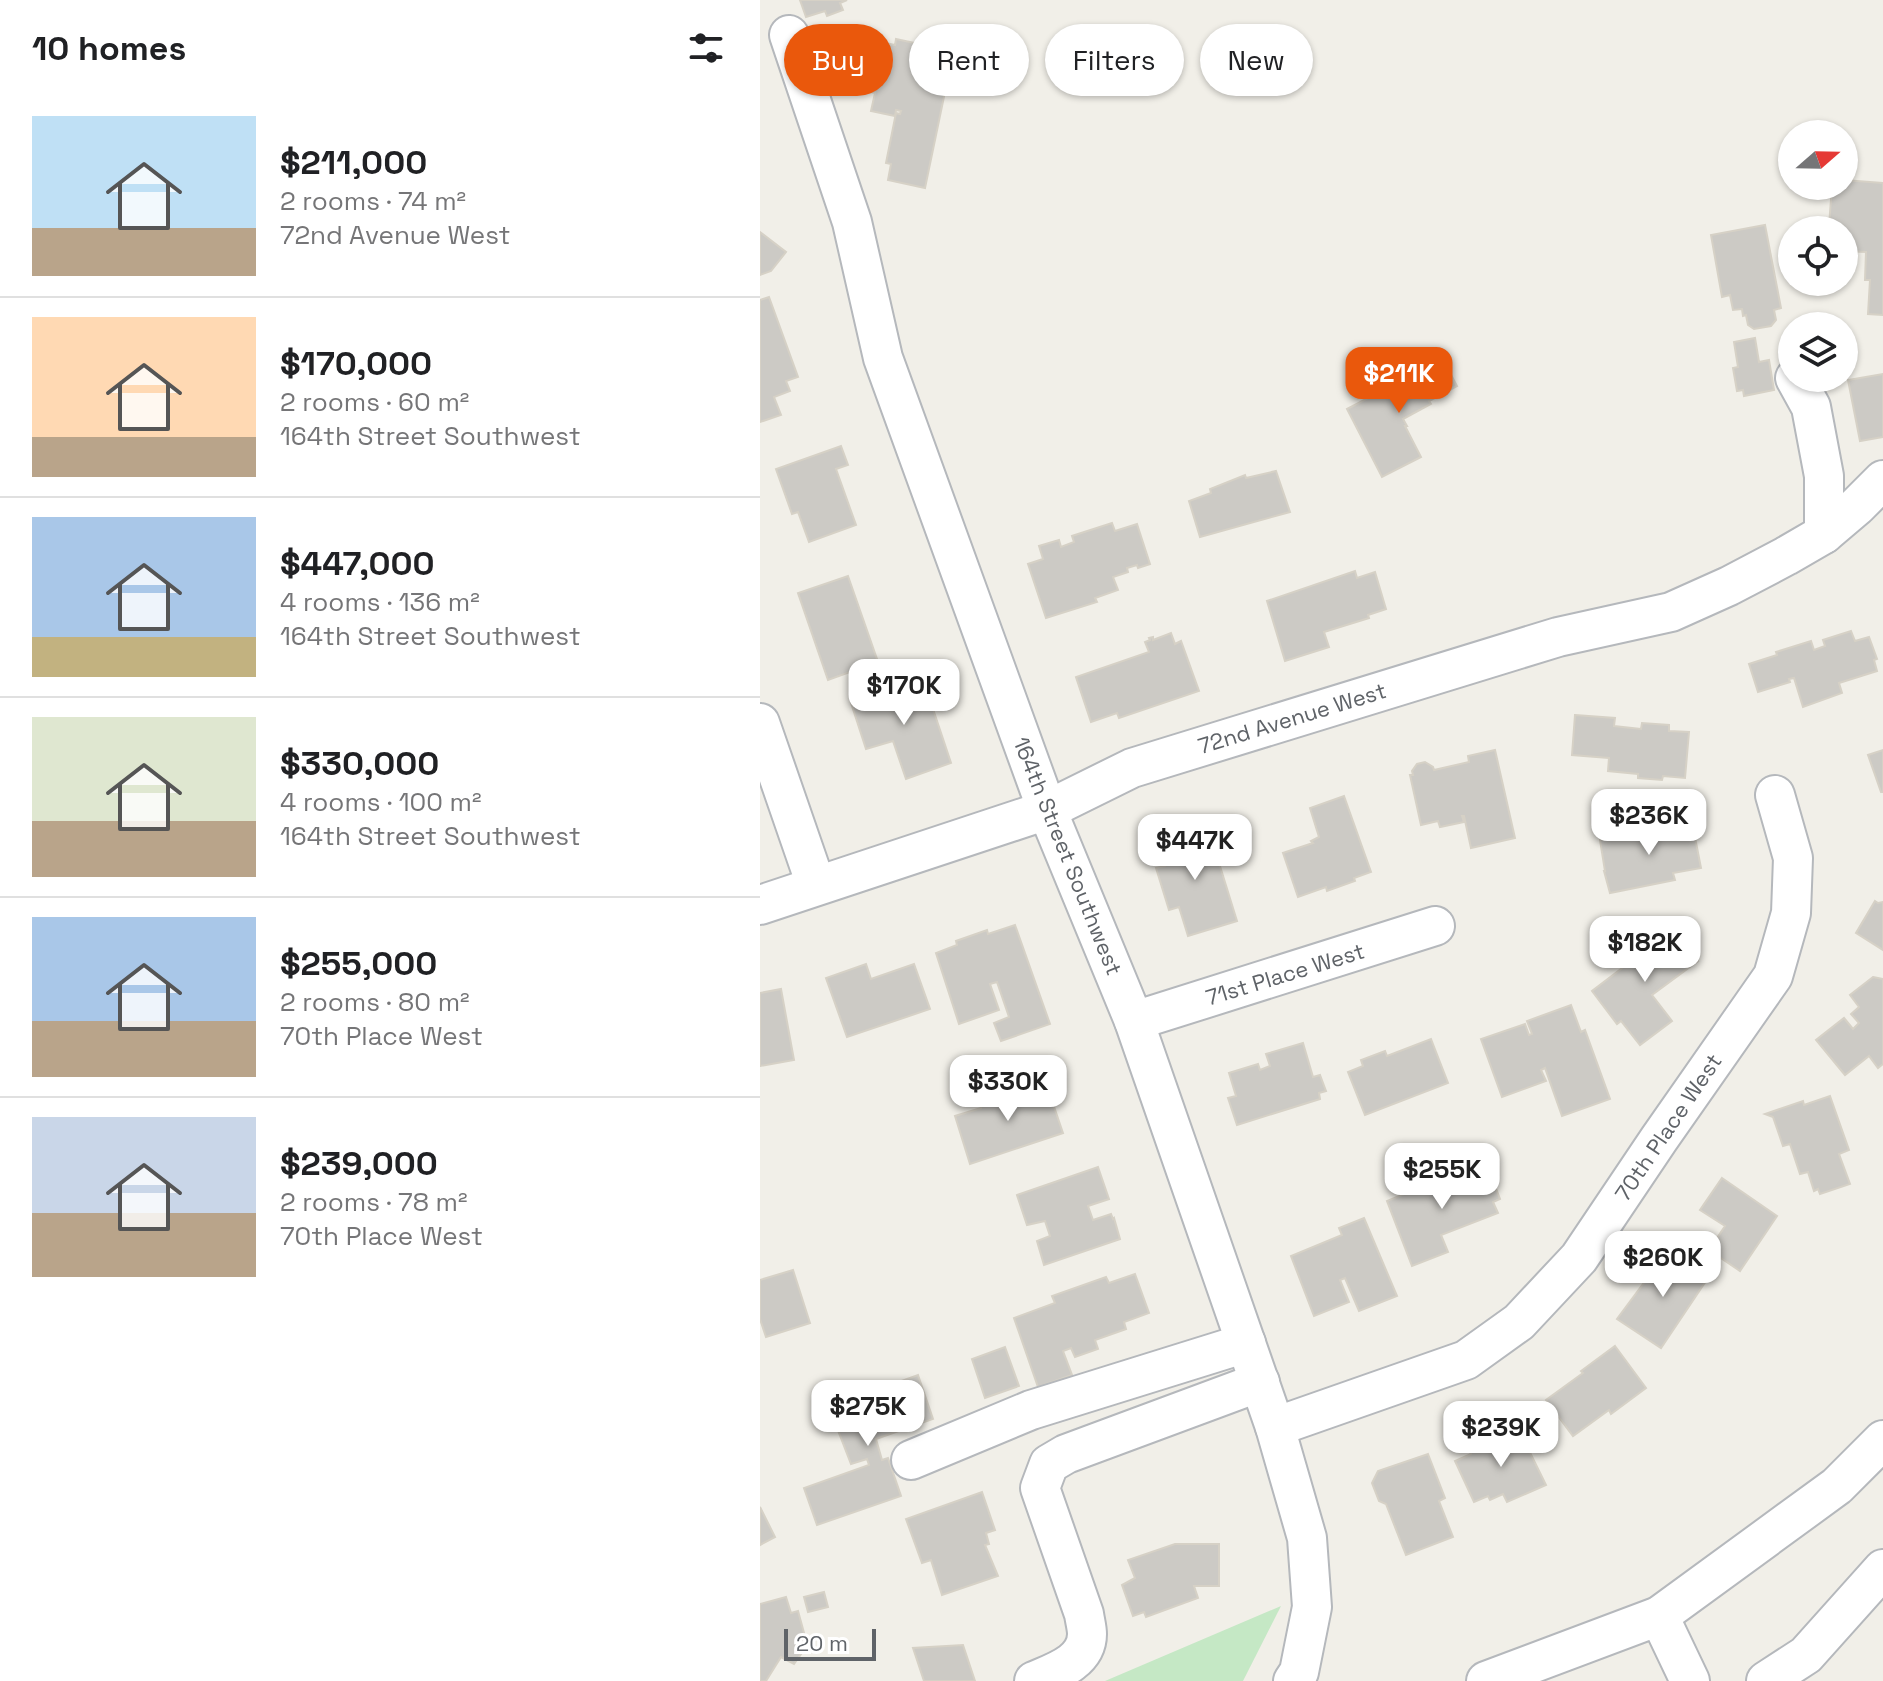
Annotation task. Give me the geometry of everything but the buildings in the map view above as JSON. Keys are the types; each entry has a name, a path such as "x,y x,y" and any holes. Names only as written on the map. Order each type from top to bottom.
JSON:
{"street":[{"name":"164th Street Southwest","path":"810,96 852,222 883,358 1047,810 1134,1021 1275,1427 1307,1538 1312,1607 1299,1672 1293,1681"},
{"path":"1803,392 1811,407 1824,476 1824,534"},
{"name":"72nd Avenue West","path":"760,905 1047,810 1132,768 1558,637 1671,612 1729,586 1824,534 1883,480"},
{"path":"760,723 816,885"},
{"name":"70th Place West","path":"1275,1427 1466,1360 1519,1322 1579,1258 1773,976 1791,913 1793,858 1775,795"},
{"name":"71st Place West","path":"1134,1021 1435,926"},
{"path":"911,1460 1031,1410 1246,1343"},
{"path":"1034,1681 1064,1667 1080,1654 1085,1647 1087,1633 1084,1614 1040,1488 1049,1464 1066,1454 1260,1382"},
{"path":"1486,1681 1659,1616 1837,1486 1883,1440"},
{"path":"1766,1681 1806,1655 1883,1569"},
{"path":"1659,1616 1690,1681"}],"green space":[{"path":"1281,1606 1243,1681 1105,1681"}]}
